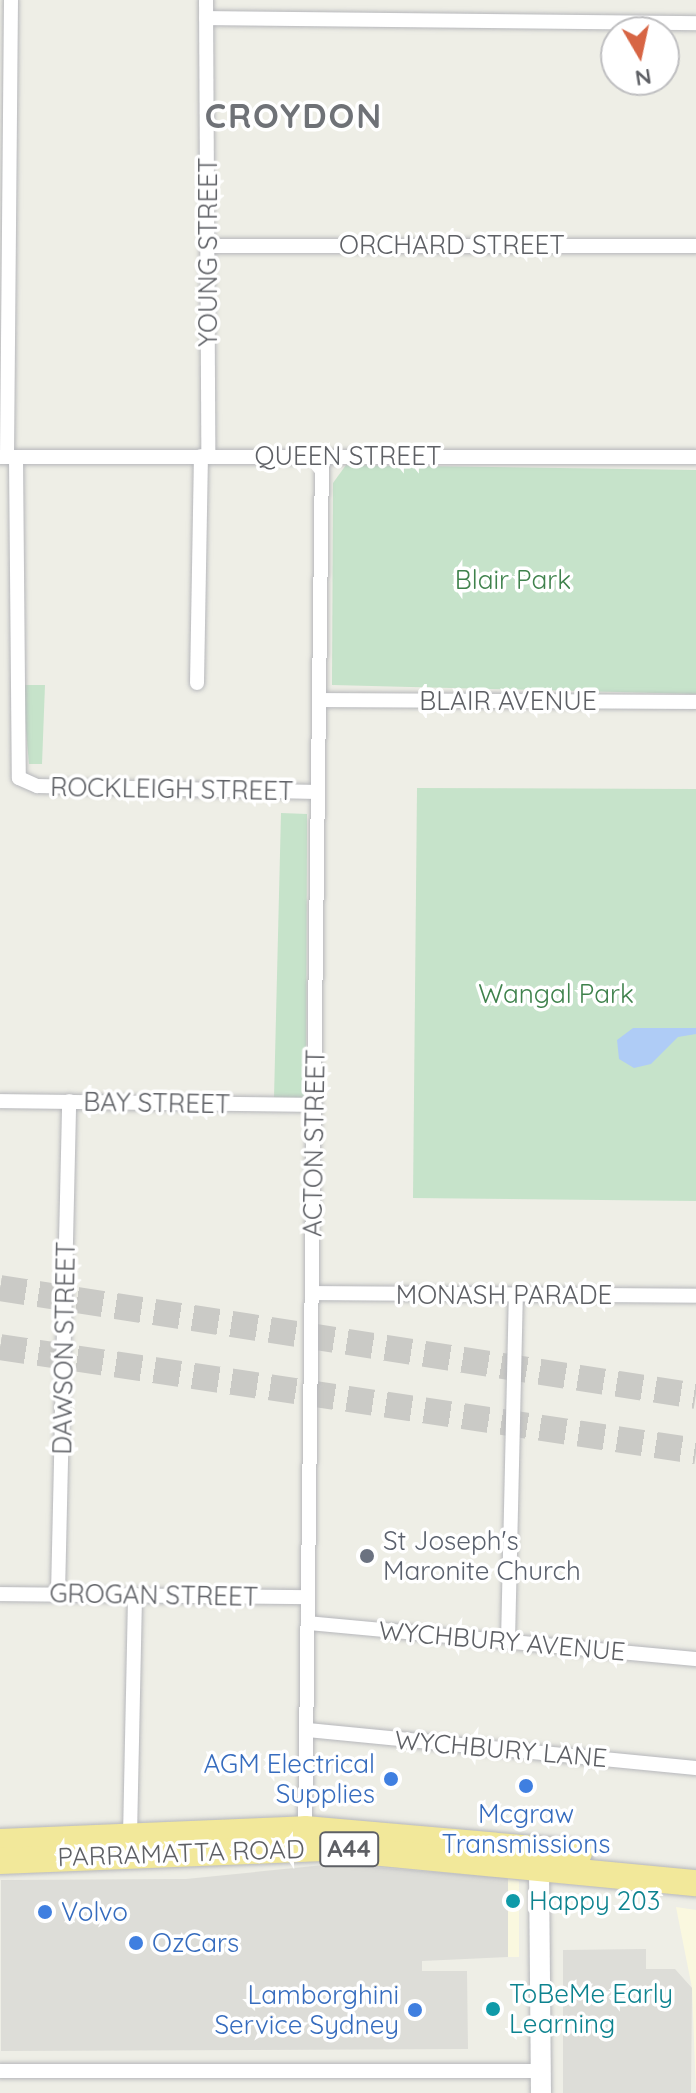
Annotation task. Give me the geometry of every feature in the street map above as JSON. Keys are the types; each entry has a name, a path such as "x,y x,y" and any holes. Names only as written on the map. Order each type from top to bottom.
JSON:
{"highway":[{"name":"PARRAMATTA ROAD","path":"0,1842 305,1829 696,1864"},
{"name":"PARRAMATTA ROAD","path":"0,1861 330,1848 696,1883"}],"street":[{"path":"8,457 11,0"},
{"name":"YOUNG STREET","path":"197,683 208,246 206,0"},
{"path":"206,18 696,23"},
{"name":"ORCHARD STREET","path":"208,246 696,246"},
{"name":"ACTON STREET","path":"305,1829 322,456"},
{"name":"QUEEN STREET","path":"8,457 696,457"},
{"name":"ROCKLEIGH STREET","path":"8,457 15,770 26,783 318,792"},
{"name":"BLAIR AVENUE","path":"319,700 696,702"},
{"name":"BAY STREET","path":"0,1101 315,1105"},
{"name":"DAWSON STREET","path":"58,1594 69,1101"},
{"name":"MONASH PARADE","path":"312,1293 696,1296"},
{"path":"508,1641 516,1295"},
{"name":"GROGAN STREET","path":"0,1594 308,1597"},
{"path":"130,1836 135,1595"},
{"name":"WYCHBURY AVENUE","path":"308,1623 696,1659"},
{"name":"WYCHBURY LANE","path":"307,1730 696,1768"},
{"path":"539,1867 541,2093"},
{"path":"0,2071 541,2071"}],"shaded area":[{"path":"334,1864 508,1878 508,1957 422,1961 422,1971 467,1971 468,2049 1,2051 1,1880 186,1879"},
{"path":"508,1878 519,1881 519,1957 508,1957"},
{"path":"676,1907 696,1910 696,2093 692,1988"},
{"path":"646,1949 646,1969 675,1969 692,1988 691,2093 563,2093 563,1950"}],"green space":[{"name":"Blair Park","path":"346,465 696,470 696,694 332,685 333,483"},
{"path":"22,685 45,685 42,764 29,764"},
{"name":"Wangal Park","path":"417,788 696,789 696,1201 413,1198"},
{"path":"281,813 307,814 306,1100 274,1098"}],"water":[{"path":"633,1028 696,1028 696,1034 678,1037 651,1064 634,1068 619,1059 617,1040"}],"tunnel":[{"path":"0,1288 696,1396"},
{"path":"0,1347 696,1451"}],"place":[{"name":"St Joseph's Maronite Church","path":"367,1556"},
{"name":"AGM Electrical Supplies","path":"391,1779"},
{"name":"Mcgraw Transmissions","path":"526,1786"},
{"name":"Happy 203","path":"513,1901"},
{"name":"Volvo","path":"45,1912"},
{"name":"OzCars","path":"136,1943"},
{"name":"ToBeMe Early Learning","path":"493,2009"},
{"name":"Lamborghini Service Sydney","path":"415,2010"}],"district":[{"name":"CROYDON","path":"294,116"}]}
